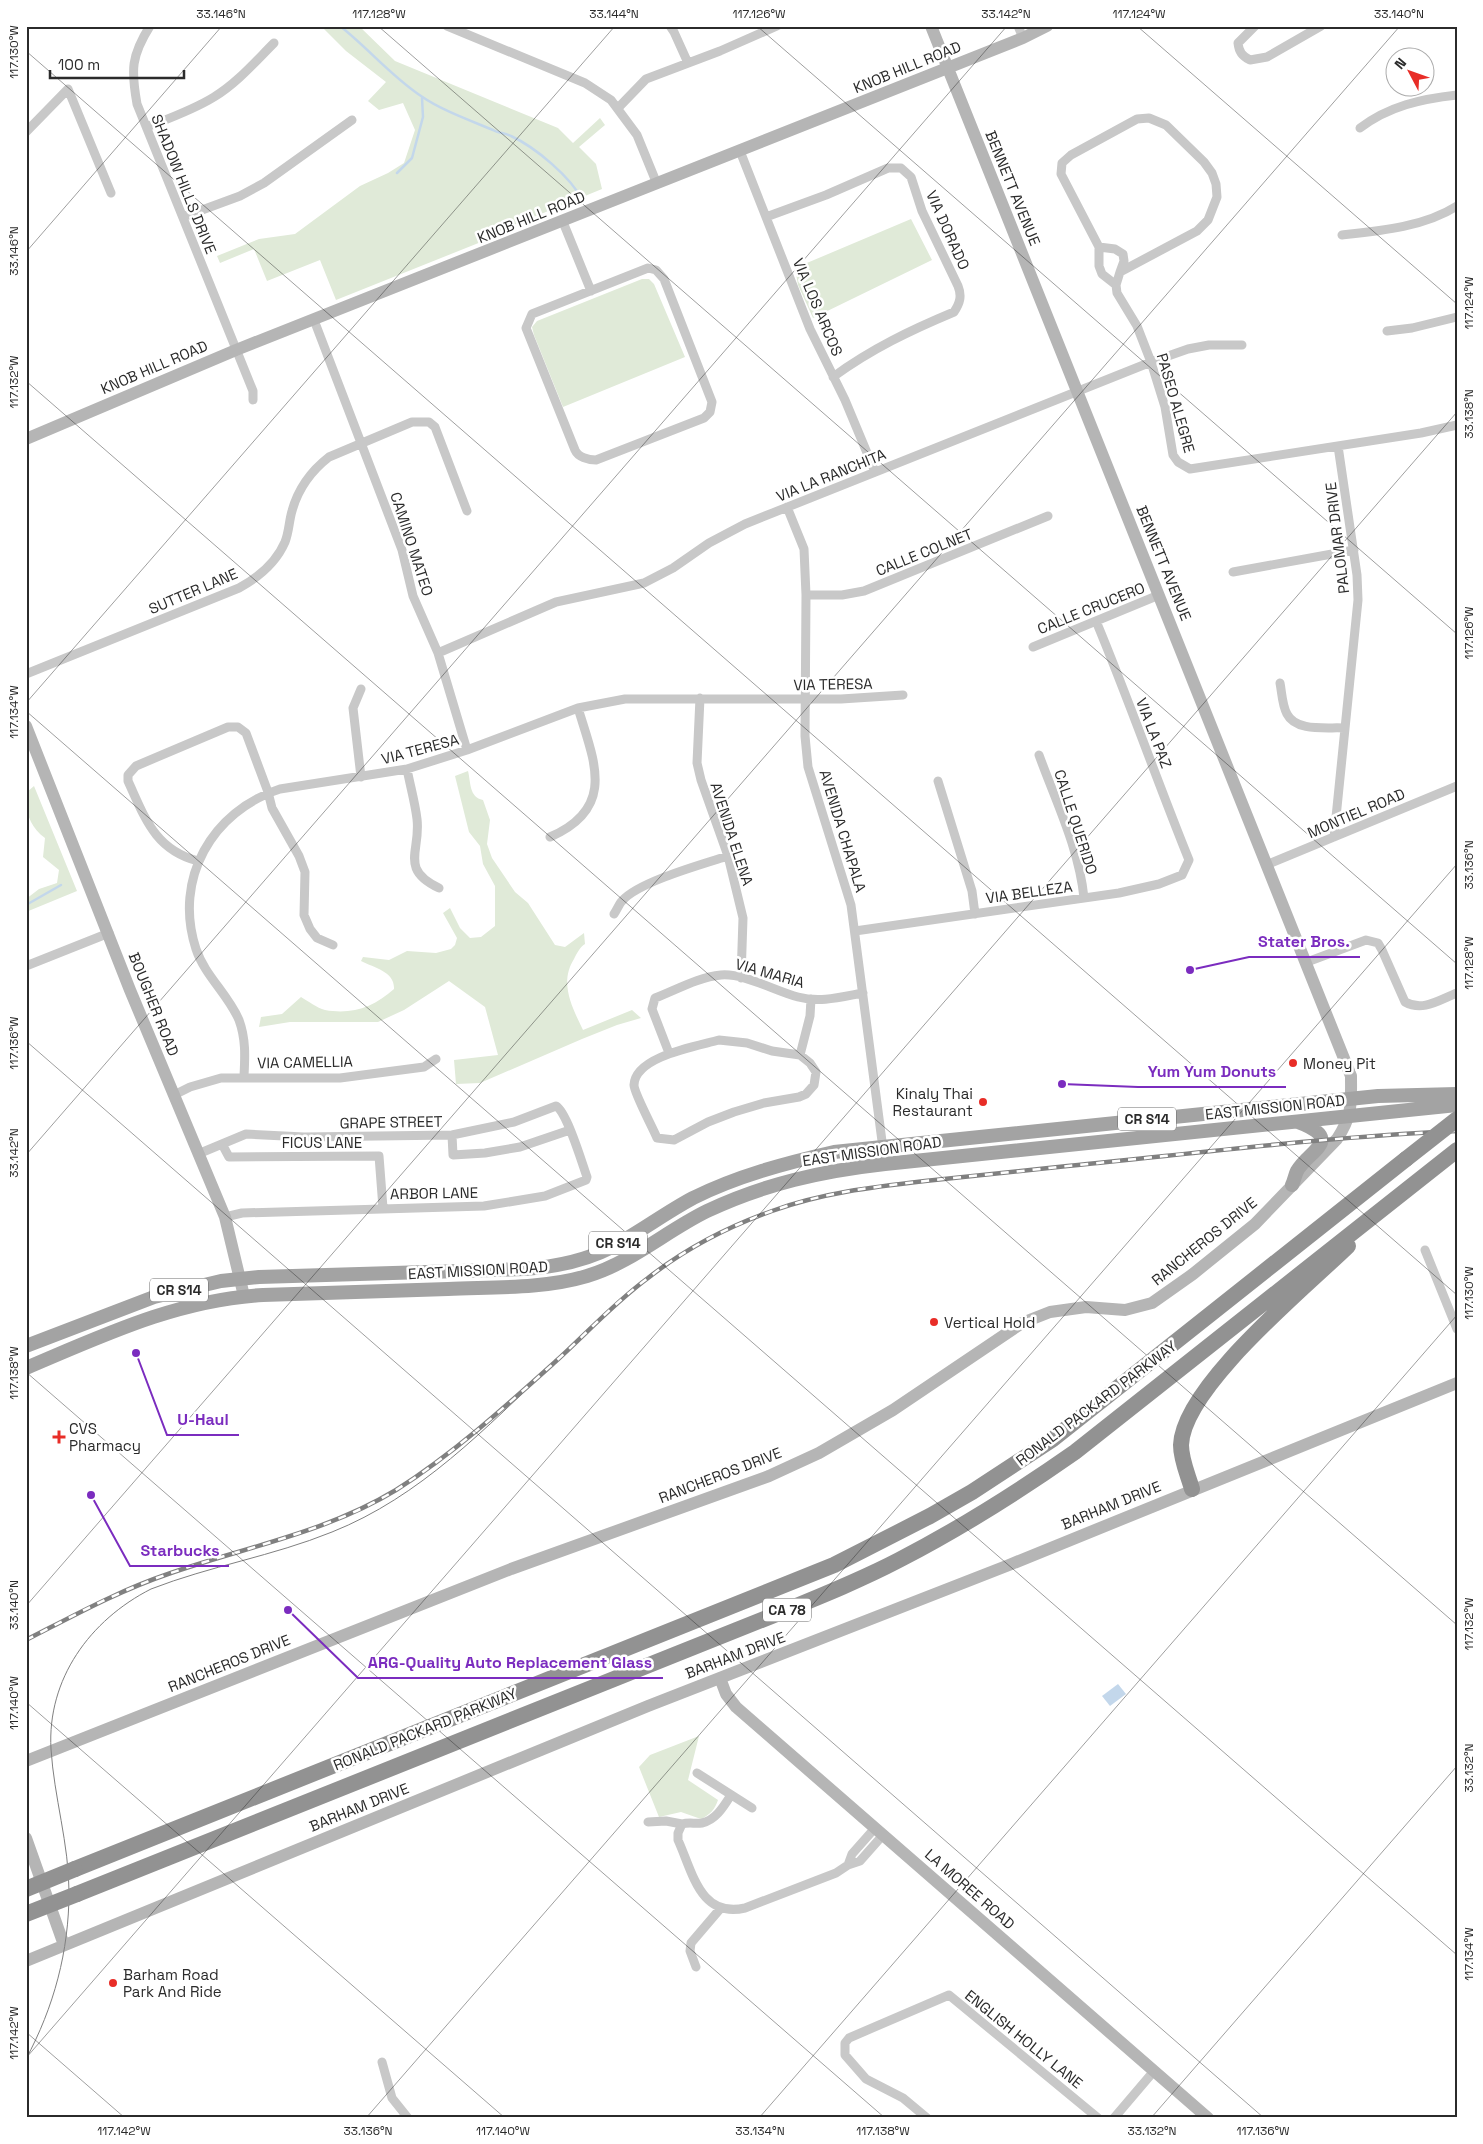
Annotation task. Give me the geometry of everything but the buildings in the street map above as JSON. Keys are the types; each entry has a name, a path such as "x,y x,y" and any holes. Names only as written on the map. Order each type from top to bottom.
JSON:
{"highway":[{"name":"RONALD PACKARD PARKWAY","path":"26,1889 825,1568 892,1537 972,1492 1053,1439 1457,1119"},
{"name":"RONALD PACKARD PARKWAY","path":"26,1914 774,1615 899,1560 1010,1497 1075,1452 1451,1154"},
{"path":"1192,1489 1182,1458 1181,1445 1188,1418 1206,1389 1252,1338 1416,1180"},
{"path":"26,1882 75,1869"}],"main road":[{"name":"EAST MISSION ROAD","path":"26,1346 154,1297 192,1287 240,1279 524,1269 555,1266 592,1256 695,1198 739,1179 805,1158 834,1152 1351,1099 1420,1093 1457,1094"},
{"name":"EAST MISSION ROAD","path":"26,1368 161,1313 197,1304 244,1296 511,1287 563,1282 605,1270 706,1211 764,1187 818,1174 885,1164 1457,1105"},
{"path":"1101,1142 1129,1129 1132,1126 1131,1121"},
{"path":"1292,1185 1298,1169 1316,1152 1320,1144 1320,1136 1317,1131 1297,1122"},
{"path":"26,1359 101,1325 120,1310"}],"street":[{"name":"SHADOW HILLS DRIVE","path":"150,26 138,45 133,66 137,104 253,391 253,400"},
{"path":"447,26 585,83 611,100 637,135 657,184"},
{"path":"670,26 688,63"},
{"path":"618,108 646,80 720,52 777,26"},
{"name":"BENNETT AVENUE","path":"931,26 1351,1076 1350,1116"},
{"name":"KNOB HILL ROAD","path":"26,439 236,350 948,68 1020,32 1048,26"},
{"path":"1255,26 1238,43 1239,50 1243,56 1250,60 1266,57 1320,26"},
{"path":"147,127 192,109 215,96 234,82 274,43"},
{"path":"26,132 68,90 111,193"},
{"path":"1360,128 1374,118 1423,98 1457,95"},
{"path":"1116,285 1120,272 1124,261 1123,254 1115,249 1099,247 1061,174 1062,163 1071,155 1138,119 1149,118 1166,125 1204,162 1212,173 1216,184 1216,197 1208,220 1197,231 1120,272"},
{"path":"183,217 240,196 264,183 352,120"},
{"name":"VIA LOS ARCOS","path":"740,151 810,329 845,400 875,472"},
{"name":"VIA DORADO","path":"766,217 826,195 888,168 901,168 911,177 922,211 958,286 961,294 959,306 954,312 905,333 859,358 833,377"},
{"path":"1342,235 1409,225 1457,206"},
{"path":"562,222 591,291"},
{"name":"PASEO ALEGRE","path":"1099,247 1099,266 1102,274 1116,285 1117,292 1137,326 1151,362 1165,407 1173,455 1178,462 1190,469 1338,446"},
{"path":"648,268 656,270 664,279 712,402 710,412 704,418 596,460 590,460 577,454 526,328 532,314 591,291 648,268"},
{"path":"1387,331 1412,328 1457,318"},
{"name":"CAMINO MATEO","path":"314,320 402,550 413,596 438,653 468,750"},
{"name":"VIA LA RANCHITA","path":"438,653 556,602 644,583 673,568 716,539 745,524 1151,362 1188,349 1208,345 1242,346"},
{"name":"SUTTER LANE","path":"26,674 239,588 254,580 269,567 285,541 292,510 302,485 319,465 329,457 412,422 429,422 435,427 467,511"},
{"path":"1338,446 1421,433 1457,425"},
{"name":"PALOMAR DRIVE","path":"1334,837 1358,600 1354,550 1338,446"},
{"name":"AVENIDA CHAPALA","path":"787,507 804,549 806,595 805,736 808,767 843,872 851,905 885,1164"},
{"name":"CALLE COLNET","path":"806,595 842,595 864,591 1048,516"},
{"path":"1234,572 1354,550"},
{"name":"CALLE CRUCERO","path":"1034,647 1159,595"},
{"name":"VIA LA PAZ","path":"1096,621 1187,854"},
{"path":"1280,683 1284,708 1288,716 1302,727 1344,728"},
{"path":"361,689 353,708 361,777"},
{"name":"VIA TERESA","path":"244,1076 246,1047 240,1022 204,967 196,947 189,912 190,894 198,861 212,835 237,811 268,792 407,769 468,750 578,708 625,699 805,698 903,695"},
{"name":"AVENIDA ELENA","path":"700,698 697,763 701,780 728,856 743,918 741,978"},
{"path":"550,837 574,824 588,807 595,789 596,767 578,708"},
{"name":"BOUGHER ROAD","path":"26,726 225,1217 244,1296"},
{"path":"198,861 182,857 151,831 128,781 128,775 136,766 232,726 246,733 272,808 299,856 305,872 304,915 310,930 316,938 333,945"},
{"name":"CALLE QUERIDO","path":"1039,755 1076,853 1082,876 1084,898"},
{"path":"407,769 417,818 414,857 418,872 426,882 439,888"},
{"path":"938,781 972,892 975,914"},
{"name":"MONTIEL ROAD","path":"1266,865 1457,786"},
{"name":"VIA BELLEZA","path":"855,931 1119,894 1159,884 1182,875 1189,860 1187,854"},
{"path":"614,914 621,901 632,893 676,873 728,856"},
{"path":"26,966 109,933"},
{"path":"1307,962 1366,940 1378,943 1405,1002 1412,1006 1422,1007 1457,993"},
{"name":"VIA MARIA","path":"669,1053 652,1009 656,998 707,977 723,975 741,978 811,999 823,1000 863,993"},
{"path":"800,1055 810,1016 811,999"},
{"path":"719,1040 747,1043 772,1051 800,1055 810,1063 816,1072 814,1085 806,1094 799,1098 764,1103 734,1112 708,1122 674,1140 657,1138 634,1087 638,1073 642,1069 669,1053 719,1040"},
{"name":"VIA CAMELLIA","path":"174,1095 190,1087 221,1078 244,1076 340,1078 424,1067 436,1059"},
{"name":"GRAPE STREET","path":"198,1154 246,1134 304,1137 452,1135 514,1122 556,1106 561,1108 570,1130"},
{"name":"RANCHEROS DRIVE","path":"26,1761 503,1572 769,1476 819,1453 886,1414 1022,1323 1050,1312 1086,1307 1125,1310 1152,1303 1193,1274 1255,1224 1337,1139 1350,1116"},
{"path":"452,1135 453,1155 520,1148 570,1130"},
{"name":"ARBOR LANE","path":"225,1217 242,1213 484,1206 546,1196 586,1180 587,1177 570,1130"},
{"name":"FICUS LANE","path":"222,1144 229,1157 379,1156 383,1208"},
{"path":"1425,1250 1457,1329"},
{"name":"BARHAM DRIVE","path":"26,1961 720,1678 1009,1565 1192,1489 1457,1383"},
{"name":"LA MOREE ROAD","path":"720,1678 726,1694 736,1707 1208,2118"},
{"path":"697,1773 752,1808"},
{"path":"648,1822 666,1821 682,1824 702,1822 721,1810 731,1795"},
{"path":"682,1824 678,1833 678,1840 701,1893 710,1903 720,1909 733,1911 833,1874 848,1865 852,1854 879,1831"},
{"path":"26,1838 64,1945"},
{"path":"696,1967 690,1951 691,1943 720,1909"},
{"name":"ENGLISH HOLLY LANE","path":"927,2118 903,2098 866,2079 845,2056 846,2044 849,2038 948,1995 1098,2118"},
{"path":"382,2062 392,2098 408,2118"},
{"path":"1114,2118 1154,2071"}],"green space":[{"path":"321,26 359,26 395,61 558,128 573,143 600,118 605,125 579,147 596,164 602,189 490,235 491,238 336,300 320,260 267,281 254,249 220,263 217,256 259,239 295,234 360,186 404,163 415,130 403,103 379,110 368,101 386,82 346,51"},
{"path":"911,219 932,260 813,318 798,285 795,268"},
{"path":"642,279 649,279 654,284 685,357 563,407 532,327 537,321"},
{"path":"468,771 473,793 483,800 490,820 487,844 492,858 515,892 528,903 555,945 565,947 584,933 585,944 579,950 570,968 567,986 571,1004 583,1030 632,1010 641,1018 582,1039 480,1083 456,1084 454,1060 498,1055 485,1007 449,981 404,1010 378,1022 290,1022 259,1027 261,1017 282,1014 301,997 322,1009 335,1011 362,1008 379,1001 394,989 393,983 391,978 383,971 361,961 363,957 389,960 407,951 436,953 451,949 455,945 457,938 443,913 450,908 460,928 470,938 481,937 495,926 495,886 483,864 480,846 469,832 455,776"},
{"path":"34,786 77,891 26,912 26,899 39,889 57,883 59,870 43,857 45,838 35,829 27,812 27,792"},
{"path":"699,1736 688,1780 718,1800 710,1814 701,1819 681,1812 659,1817 639,1767 650,1755"}],"water":[{"path":"1118,1684 1126,1694 1110,1706 1102,1696"}],"waterway":[{"path":"340,26 400,80 429,101 465,119 511,136 531,147 570,182 583,201"},
{"path":"397,173 412,158 423,117 422,98"},
{"path":"26,905 61,885"}],"tram line":[{"path":"26,2059 45,2019 52,1999 63,1957 68,1914 67,1856 55,1785 51,1749 52,1723 56,1699 65,1676 77,1654 91,1635 109,1617 151,1589 264,1555 332,1532 394,1500 423,1480 477,1436 554,1363"}],"railway":[{"path":"26,1640 131,1588 197,1564 313,1528 369,1505 396,1490 438,1461 478,1429 555,1362 623,1298 662,1267 707,1240 739,1224 772,1211 828,1195 906,1183 1207,1151 1457,1131"}],"place":[{"name":"Stater Bros.","path":"1190,970"},
{"name":"Money Pit","path":"1293,1063"},
{"name":"Yum Yum Donuts","path":"1062,1084"},
{"name":"Kinaly Thai Restaurant","path":"983,1102"},
{"name":"Vertical Hold","path":"934,1322"},
{"name":"U-Haul","path":"136,1353"},
{"name":"CVS Pharmacy","path":"59,1437"},
{"name":"Starbucks","path":"91,1495"},
{"name":"ARG-Quality Auto Replacement Glass","path":"288,1610"},
{"name":"Barham Road Park And Ride","path":"113,1983"}]}
